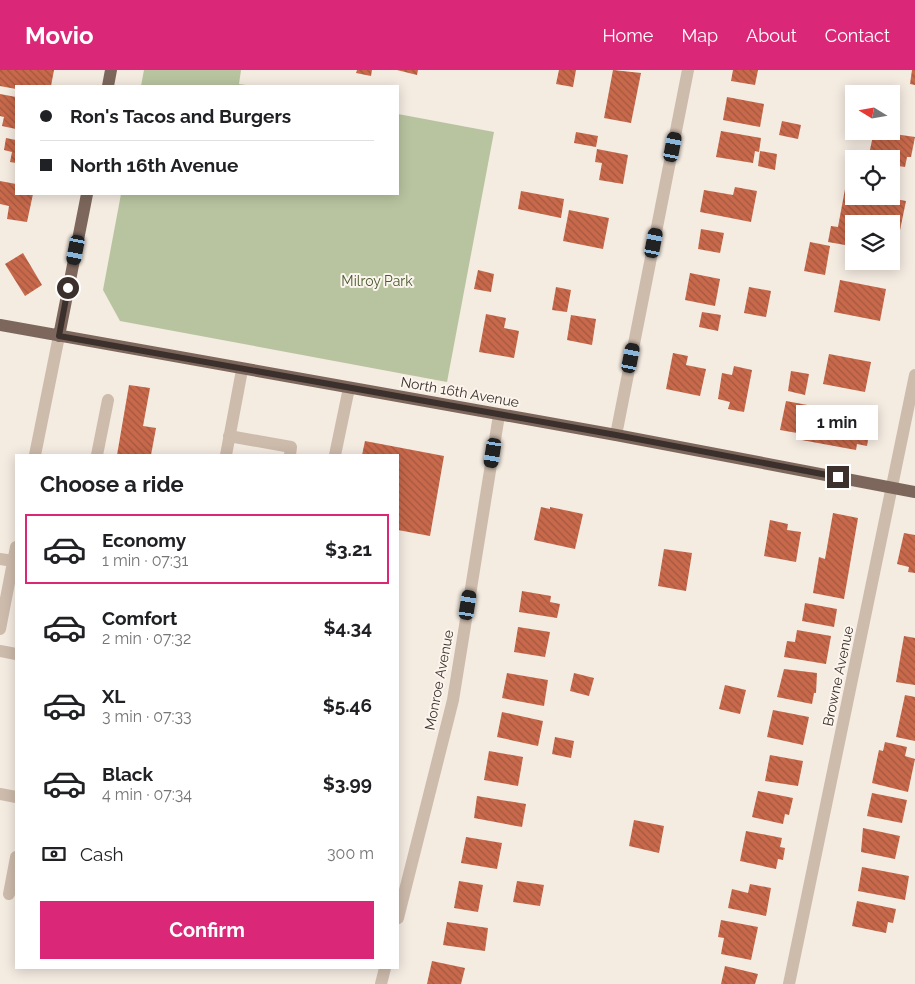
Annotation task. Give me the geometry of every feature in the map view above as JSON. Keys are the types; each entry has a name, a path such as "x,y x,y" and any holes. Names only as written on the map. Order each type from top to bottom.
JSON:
{"main road":[{"path":"108,85 111,70"},
{"path":"59,336 87,195"},
{"name":"North 16th Avenue","path":"0,325 242,370 616,435 915,492"}],"street":[{"path":"616,435 688,70"},
{"path":"35,454 59,336"},
{"path":"226,454 242,370"},
{"name":"Browne Avenue","path":"789,984 915,375"},
{"path":"335,454 349,388"},
{"path":"97,454 108,400"},
{"name":"Monroe Avenue","path":"399,914 453,700 499,414"},
{"path":"229,436 291,447 290,454"},
{"path":"0,628 15,552"},
{"path":"0,559 13,561"},
{"path":"0,651 15,654"},
{"path":"0,794 15,797"},
{"path":"9,894 15,862"},
{"path":"381,984 385,969"}],"green space":[{"path":"144,70 241,70 239,84 246,85 141,85"},
{"name":"Milroy Park","path":"399,114 494,132 447,382 120,321 103,290 121,195 399,195"}],"building":[{"path":"0,70 54,70 51,85 15,85 15,89 0,86"},
{"path":"357,70 372,70 371,76 356,73"},
{"path":"397,70 418,70 417,75"},
{"path":"559,70 576,70 573,87 556,84"},
{"path":"613,70 641,73 631,123 604,118"},
{"path":"733,70 758,70 755,85 731,81"},
{"path":"912,70 915,70 915,85 910,84"},
{"path":"0,94 15,97 15,129 2,126 4,117 0,116"},
{"path":"727,97 764,104 760,127 723,120"},
{"path":"782,121 801,125 798,139 779,135"},
{"path":"721,131 761,138 759,152 755,151 753,163 716,157"},
{"path":"576,132 598,136 596,147 574,143"},
{"path":"900,135 915,137 911,157 907,157 905,167 900,166 900,150 870,150 872,140 900,140"},
{"path":"6,138 15,140 15,163 10,162 12,152 4,150"},
{"path":"597,149 628,155 623,184 599,180 602,163 595,162"},
{"path":"760,151 777,154 775,170 758,166"},
{"path":"0,181 15,184 15,195 33,195 27,222 7,219 9,206 0,204"},
{"path":"735,187 757,191 751,222 700,212 704,190 733,195"},
{"path":"845,189 845,205 900,205 900,200 906,201 900,230 900,215 845,215 845,245 828,242 831,226 838,227"},
{"path":"521,191 564,199 561,218 518,209"},
{"path":"569,210 609,218 603,249 563,241"},
{"path":"701,229 724,233 720,253 698,249"},
{"path":"810,242 830,246 825,275 804,271"},
{"path":"23,253 42,285 25,296 5,264"},
{"path":"478,270 494,274 491,292 474,289"},
{"path":"690,273 720,279 715,306 685,300"},
{"path":"840,280 886,289 880,321 834,312"},
{"path":"556,287 571,290 567,312 552,310"},
{"path":"749,287 771,291 766,317 744,313"},
{"path":"702,312 721,315 718,331 699,327"},
{"path":"486,314 506,318 504,328 519,331 514,358 479,352"},
{"path":"571,315 596,319 592,345 567,340"},
{"path":"673,353 688,356 686,365 706,369 700,396 666,389"},
{"path":"829,354 871,362 865,392 823,384"},
{"path":"734,366 752,370 744,412 728,409 730,402 718,399 722,373 732,375"},
{"path":"791,371 809,374 805,395 788,391"},
{"path":"129,385 150,388 143,426 156,428 151,454 117,454"},
{"path":"786,401 872,417 867,446 857,444 856,450 796,439 797,433 780,430"},
{"path":"365,441 444,456 430,536 399,530 399,454 362,454"},
{"path":"541,507 583,514 575,549 534,540"},
{"path":"833,513 858,518 844,599 813,593 819,557 825,559"},
{"path":"770,520 788,524 787,530 801,532 796,562 764,556"},
{"path":"904,533 915,535 915,573 908,572 909,567 897,564"},
{"path":"664,549 692,553 686,591 658,586"},
{"path":"522,591 551,596 550,602 560,604 557,618 519,612"},
{"path":"805,603 837,609 834,627 802,621"},
{"path":"518,627 550,632 545,657 514,652"},
{"path":"797,630 831,636 826,664 784,657 787,641 795,642"},
{"path":"904,636 915,638 915,685 896,682"},
{"path":"784,669 817,673 816,693 814,693 812,704 777,697"},
{"path":"507,673 548,680 544,706 502,698"},
{"path":"574,673 594,678 589,696 570,691"},
{"path":"725,685 746,690 740,714 719,709"},
{"path":"905,695 915,697 915,741 896,737"},
{"path":"773,710 809,717 803,745 767,737"},
{"path":"502,712 543,721 538,746 497,737"},
{"path":"555,737 574,741 571,758 552,754"},
{"path":"885,742 907,747 905,756 915,759 908,792 872,783 879,750 883,751"},
{"path":"489,751 523,757 518,786 484,780"},
{"path":"770,755 803,761 798,786 765,781"},
{"path":"758,791 793,798 789,815 785,814 783,824 752,817"},
{"path":"872,793 907,800 902,823 867,816"},
{"path":"477,796 526,804 522,827 474,818"},
{"path":"634,820 664,826 659,853 629,846"},
{"path":"863,828 900,836 895,859 861,852"},
{"path":"746,831 782,838 780,847 785,848 783,860 778,859 776,869 740,861"},
{"path":"466,837 502,843 497,869 461,863"},
{"path":"862,867 909,876 905,900 858,891"},
{"path":"459,881 483,885 478,912 454,908"},
{"path":"517,881 544,885 540,906 513,902"},
{"path":"750,884 771,888 766,916 728,908 732,889 748,893"},
{"path":"857,901 896,909 893,923 888,922 886,933 852,926"},
{"path":"721,920 758,927 751,960 721,954 724,938 718,937"},
{"path":"447,922 488,928 485,951 443,945"},
{"path":"432,961 465,968 461,984 427,984"},
{"path":"725,966 758,974 755,984 721,984"}],"route":[{"path":"68,288 59,336 616,435 838,477"}]}
